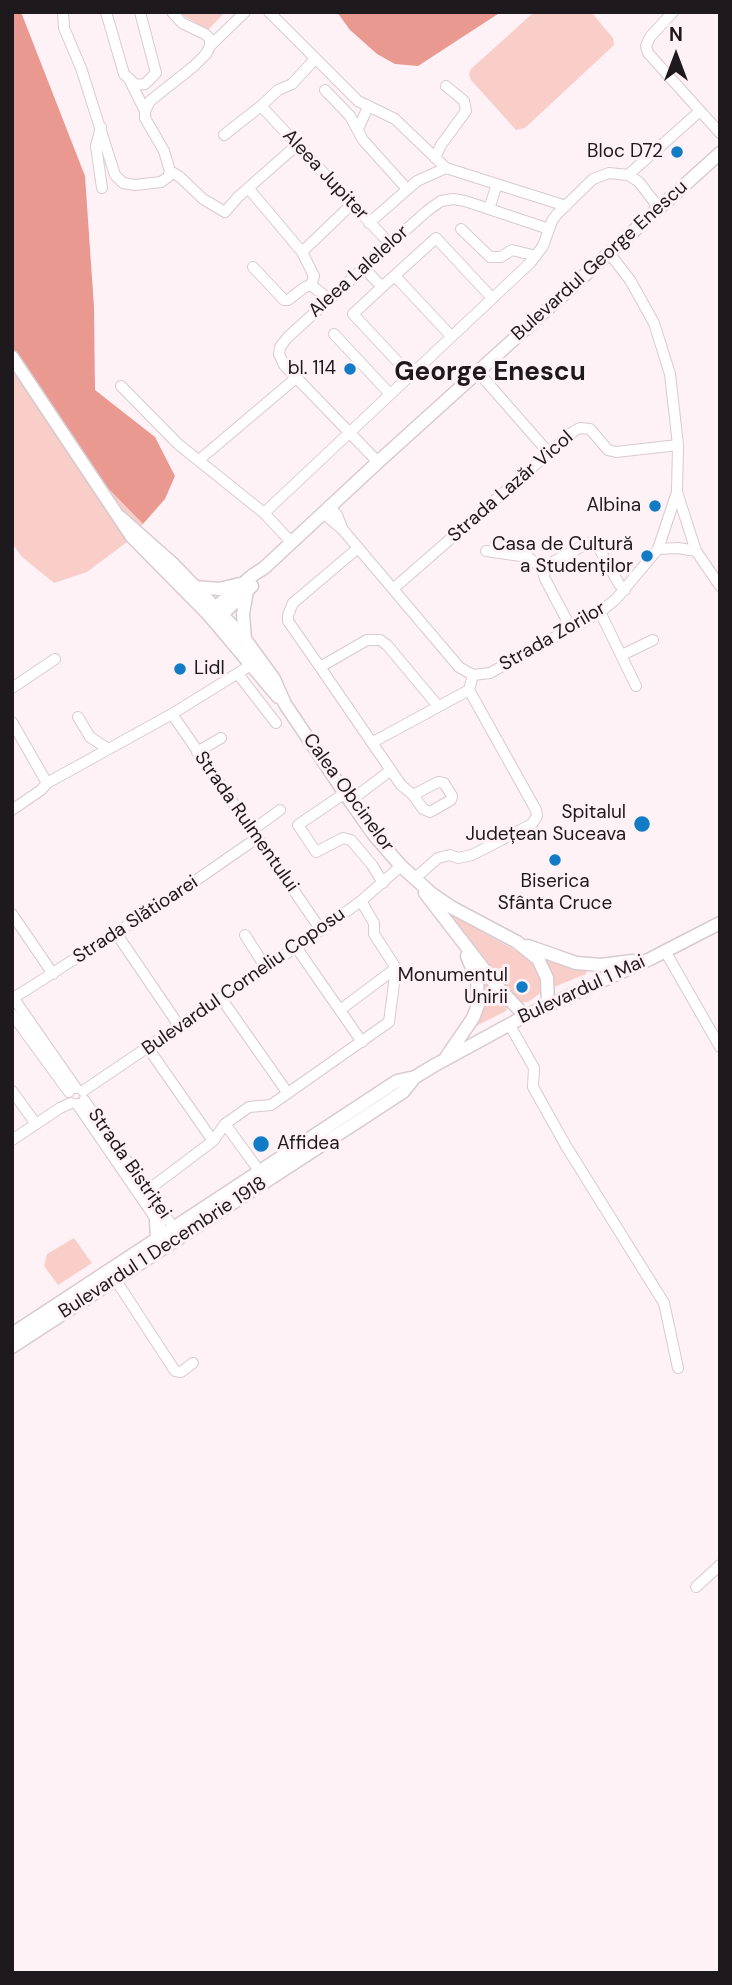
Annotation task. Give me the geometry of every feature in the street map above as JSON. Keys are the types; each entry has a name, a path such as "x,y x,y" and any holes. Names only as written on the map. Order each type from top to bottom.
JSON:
{"main road":[{"name":"Bulevardul George Enescu","path":"215,614 246,586 257,580 264,568 291,542 719,154"},
{"path":"12,357 132,537 215,614"},
{"path":"120,517 195,587 215,614"},
{"path":"195,587 219,589 246,586 243,614 245,639"},
{"name":"Calea Obcinelor","path":"215,614 245,639 274,679 285,704"},
{"name":"Calea Obcinelor","path":"215,614 251,665 285,704 374,835 414,879 451,907 517,942 534,955 543,966 547,978 548,1004"},
{"name":"Calea Obcinelor","path":"414,879 460,940 524,1016"},
{"name":"Bulevardul 1 Mai","path":"446,1059 548,1004 650,959 720,923"},
{"path":"446,1059 473,1018 478,1005 477,980 460,940"},
{"path":"517,942 557,957 588,964 617,964 650,959"},
{"name":"Bulevardul 1 Decembrie 1918","path":"12,1347 115,1279 169,1236 260,1172 397,1081 415,1077 446,1059"},
{"name":"Bulevardul 1 Decembrie 1918","path":"12,1334 403,1092 415,1077"},
{"path":"156,1220 169,1236"}],"street":[{"path":"63,12 64,27 75,50 115,175 124,183 135,185 161,182 168,177 170,171 164,151 124,74 107,12"},
{"path":"130,81 136,85 145,84 156,73 140,12"},
{"path":"172,12 182,23 205,34 210,39 211,46"},
{"path":"145,111 150,101 194,66 245,12"},
{"path":"269,12 314,60 358,101 396,119 446,168 566,206"},
{"path":"278,22 287,12"},
{"path":"673,12 650,37 646,46 648,53 720,133"},
{"path":"225,135 278,90 292,84 314,60"},
{"path":"435,159 441,145 466,111 464,101 446,86"},
{"path":"325,90 350,116 374,153 407,189"},
{"name":"Aleea Jupiter","path":"261,106 390,244"},
{"path":"358,129 368,107"},
{"path":"628,174 700,111"},
{"path":"101,127 96,146 102,188"},
{"path":"170,171 212,206 225,212 238,197 297,145"},
{"path":"369,223 407,189 429,174 446,168"},
{"path":"264,513 536,256 543,246 552,221 598,176 609,173 628,174 639,182 659,208"},
{"path":"489,209 497,184"},
{"path":"249,189 302,252 314,276 311,285"},
{"name":"Aleea Lalelelor","path":"378,462 296,378 281,359 280,347 390,244 441,201 459,200 549,229"},
{"path":"302,252 352,204"},
{"path":"461,229 491,257 501,257 512,250 536,256"},
{"path":"410,375 353,314 436,238 492,298"},
{"name":"Strada Zorilor","path":"473,675 490,673 600,612 625,590 658,549 677,492 678,445 670,374 657,331 630,280 609,253"},
{"path":"253,267 284,300 311,285"},
{"path":"364,268 382,287"},
{"path":"395,276 451,337"},
{"path":"311,285 330,300"},
{"path":"334,334 390,394"},
{"path":"478,372 548,453"},
{"path":"199,460 296,378"},
{"path":"121,386 178,444 264,513 291,542"},
{"name":"Strada Lazăr Vicol","path":"393,589 574,431 586,428 611,452 678,445"},
{"path":"677,492 696,551 720,586"},
{"path":"326,510 459,667 473,675 469,690 536,810 537,816 532,824 472,855 438,858 414,879"},
{"path":"542,568 588,543 596,543 625,590"},
{"path":"358,548 293,603 288,621 391,770 423,809 430,812 451,800 452,793 444,783 438,782 413,795"},
{"path":"658,549 696,551"},
{"path":"486,551 528,557 542,568 552,594 571,628"},
{"path":"600,612 636,686"},
{"path":"320,667 366,640 380,640 438,705"},
{"path":"622,655 653,640"},
{"path":"12,688 55,659"},
{"path":"12,810 47,783 172,714 251,665"},
{"path":"238,674 276,723"},
{"path":"373,742 469,690"},
{"name":"Strada Rulmentului","path":"172,714 321,930"},
{"path":"78,717 90,737 108,749"},
{"path":"12,722 47,783"},
{"path":"197,752 221,738"},
{"path":"383,883 351,840 343,838 316,852 298,825 391,770"},
{"name":"Strada Slătioarei","path":"13,997 116,933 254,834 280,810"},
{"name":"Bulevardul Corneliu Coposu","path":"12,1140 321,930 361,901 401,866"},
{"path":"148,1190 213,1141 225,1124 249,1107 265,1107 389,1022 396,968 374,934 374,923 361,901"},
{"path":"12,914 53,974"},
{"path":"116,933 180,1027"},
{"path":"245,935 265,968"},
{"path":"296,947 362,1042"},
{"path":"665,951 720,1047"},
{"path":"340,1010 396,968"},
{"name":"Strada Bistriței","path":"13,997 156,1220"},
{"path":"221,998 287,1092"},
{"name":"Strada Bistriței","path":"12,1014 148,1190 169,1236"},
{"path":"509,1024 534,1068 533,1087 566,1146 664,1303 678,1368"},
{"path":"148,1048 213,1141"},
{"path":"12,1090 36,1124"},
{"path":"225,1124 260,1172"},
{"path":"115,1279 175,1371 181,1372 193,1363"},
{"path":"696,1587 720,1565"}],"shaded area":[{"path":"12,12 21,12 85,176 94,307 95,390 155,437 175,476 165,499 143,524 89,469 12,350"},
{"path":"177,12 225,12 208,30"},
{"path":"337,12 501,12 418,66 395,64 377,54 350,30"},
{"path":"534,12 591,12 613,38 614,45 525,128 516,130 471,80 469,74 471,69"},
{"path":"12,350 89,469 143,524 131,539 87,572 54,583 22,557 12,543"},
{"path":"440,908 536,962 543,972 542,992 528,1002 517,1003"},
{"path":"544,958 587,968 586,974 554,987"},
{"path":"473,961 508,1006 506,1011 472,1028"},
{"path":"74,1238 92,1263 58,1285 44,1266 47,1254"}],"place":[{"name":"Bloc D72","path":"677,152"},
{"name":"bl. 114","path":"350,369"},
{"name":"Albina","path":"655,506"},
{"name":"Casa de Cultură a Studenților","path":"647,556"},
{"name":"Lidl","path":"180,669"},
{"name":"Spitalul Județean Suceava","path":"642,824"},
{"name":"Biserica Sfânta Cruce","path":"555,860"},
{"name":"Monumentul Unirii","path":"522,987"},
{"name":"Affidea","path":"261,1144"}],"district":[{"name":"George Enescu","path":"490,373"}]}
